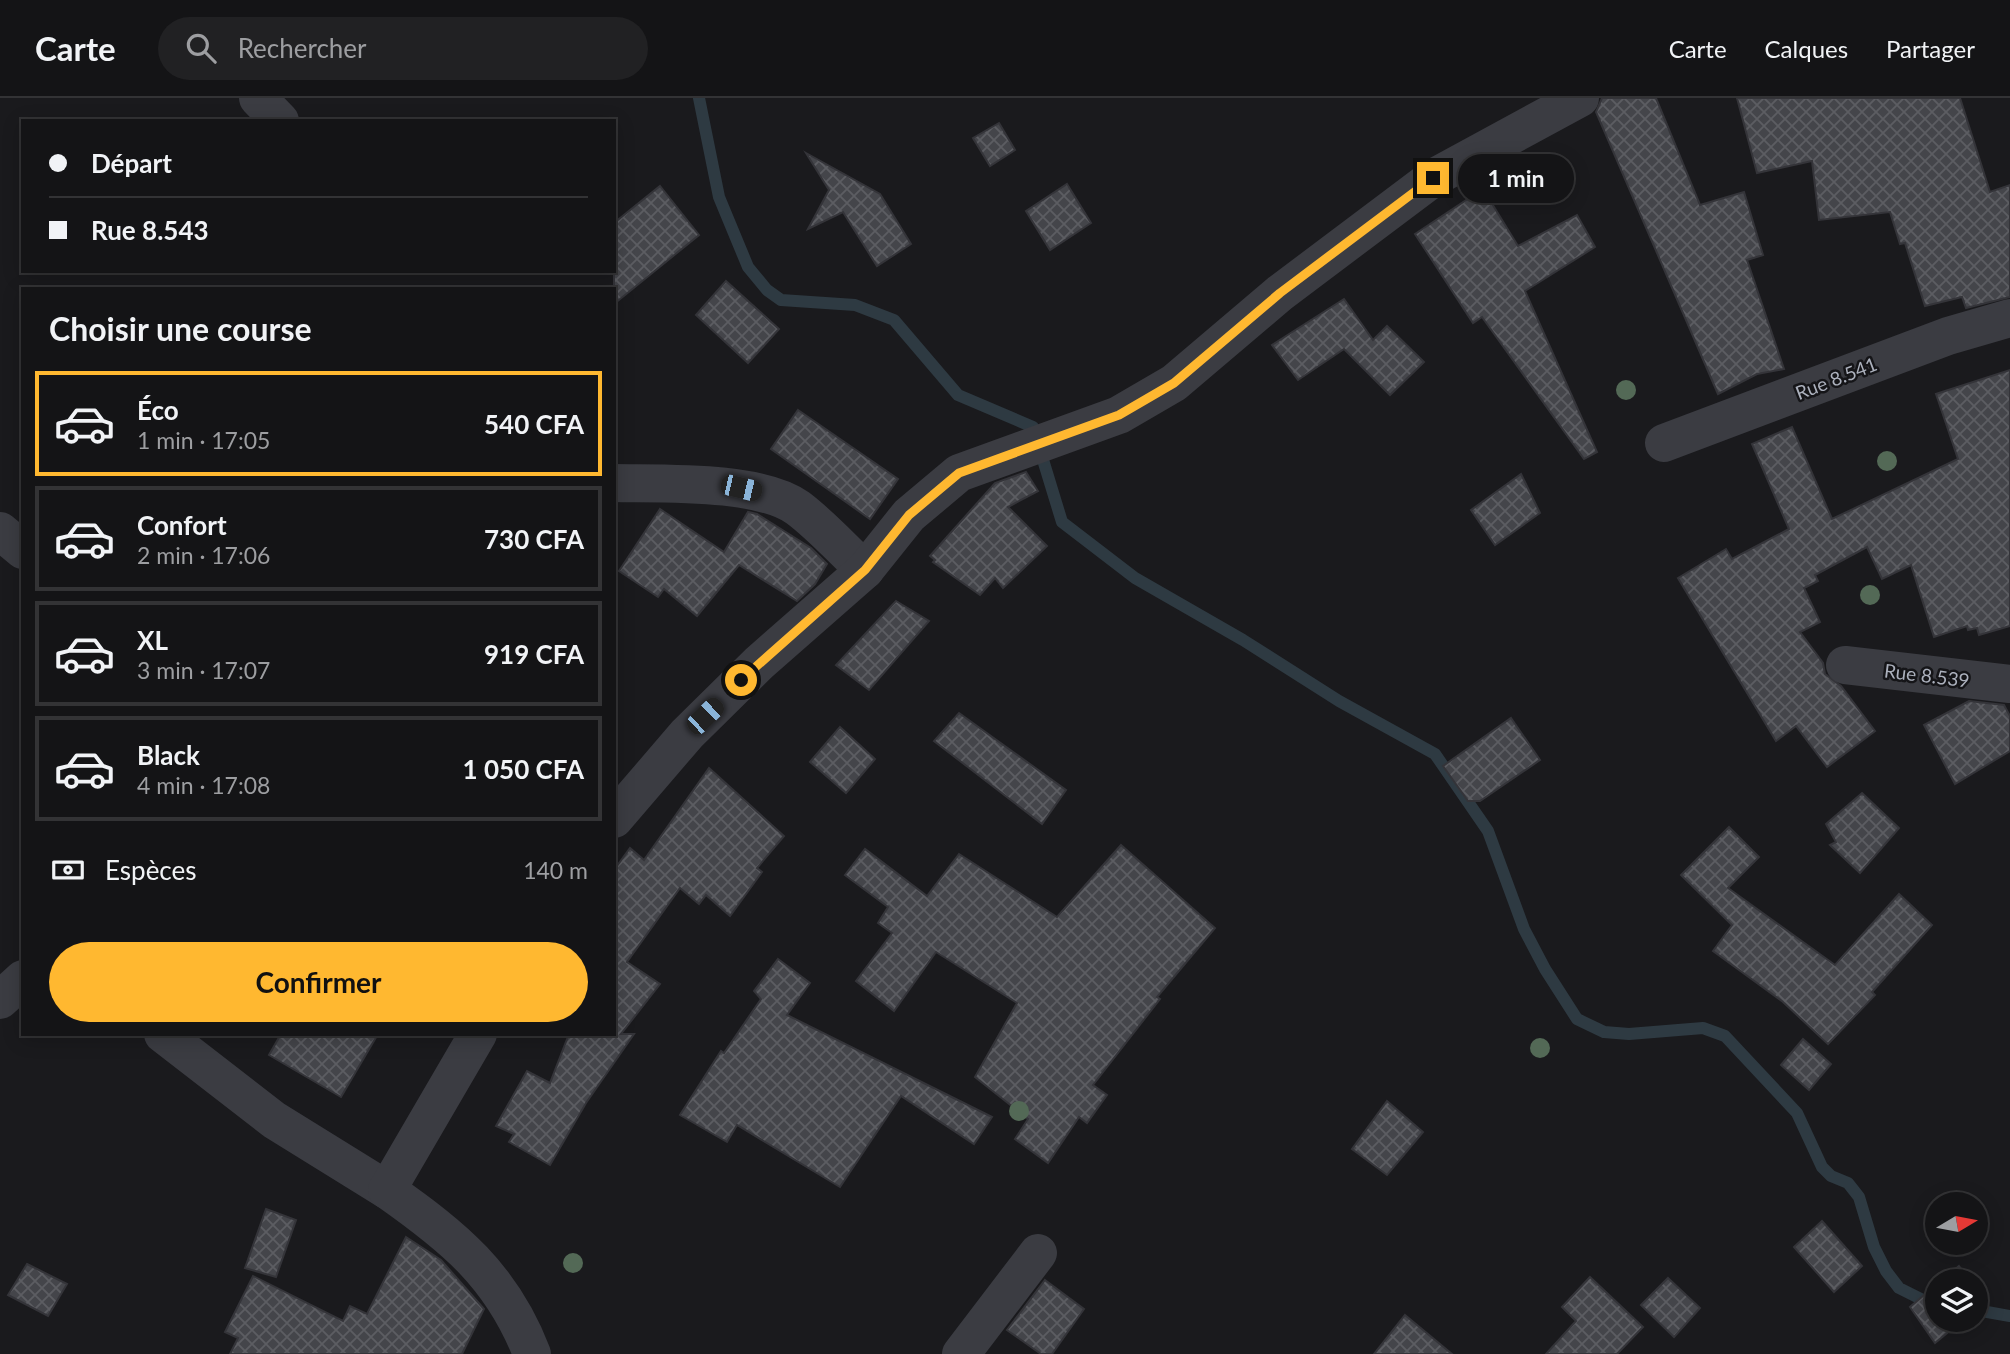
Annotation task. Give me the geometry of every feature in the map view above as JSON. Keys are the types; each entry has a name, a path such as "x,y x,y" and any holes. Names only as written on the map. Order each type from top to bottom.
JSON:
{"street":[{"path":"258,98 278,119"},
{"path":"616,817 696,725 759,663 865,570 909,515 959,473 1119,415 1174,383 1280,293 1433,178 1580,98"},
{"name":"Rue 8.541","path":"1664,443 1948,336 2010,318"},
{"path":"616,483 741,488 767,494 796,507 865,570"},
{"path":"0,531 21,548"},
{"name":"Rue 8.539","path":"1845,665 2010,684"},
{"path":"0,1000 21,981"},
{"path":"166,1036 274,1120 387,1189 479,1264 517,1317 532,1354"},
{"path":"387,1189 477,1036"},
{"path":"961,1354 1038,1252"}],"building":[{"path":"1602,98 1656,98 1700,205 1744,192 1763,255 1747,260 1784,369 1757,374 1718,394 1596,112"},
{"path":"1737,98 1960,98 1990,192 2010,185 2010,297 1966,308 1962,297 1925,306 1905,243 1900,244 1890,212 1819,220 1812,161 1757,173"},
{"path":"999,123 1015,150 990,166 973,138"},
{"path":"806,153 880,194 911,244 877,266 843,212 808,229 829,190"},
{"path":"1067,184 1091,223 1050,250 1026,211"},
{"path":"660,186 699,235 616,302 616,221"},
{"path":"1483,189 1518,246 1577,215 1595,247 1525,291 1597,452 1584,459 1482,317 1473,323 1415,234"},
{"path":"726,281 779,329 748,363 696,315"},
{"path":"1344,299 1373,340 1387,326 1424,362 1390,395 1344,349 1298,380 1272,345"},
{"path":"2010,370 2010,626 1979,635 1977,628 1968,630 1967,626 1934,637 1911,565 1882,579 1867,547 1815,575 1818,581 1804,588 1820,622 1800,632 1823,663 1825,674 1841,686 1875,731 1827,767 1796,726 1776,741 1678,578 1726,549 1732,559 1789,529 1752,444 1792,427 1832,519 1958,459 1936,394"},
{"path":"798,410 898,479 870,519 771,449"},
{"path":"1026,472 1038,491 1008,507 1047,546 1003,588 995,578 980,595 933,562 935,560 930,556 995,483"},
{"path":"1521,474 1540,513 1495,545 1471,510"},
{"path":"660,509 724,552 748,512 757,514 811,548 827,564 815,584 797,601 739,565 697,616 664,589 658,597 619,571"},
{"path":"896,601 929,621 869,690 836,665"},
{"path":"1969,701 2004,705 2010,716 2010,751 1955,784 1924,725"},
{"path":"959,713 1066,790 1042,824 934,741"},
{"path":"1511,718 1540,760 1480,801 1468,801 1443,766"},
{"path":"840,727 875,759 846,793 810,762"},
{"path":"709,768 784,836 757,868 762,872 730,916 706,895 699,904 680,888 627,962 660,984 621,1034 634,1034 586,1103 550,1165 509,1142 514,1134 496,1126 527,1071 550,1083 568,1036 616,1036 616,867 630,848 644,860"},
{"path":"1862,793 1899,828 1860,873 1830,845 1836,842 1826,824"},
{"path":"1729,827 1759,857 1728,888 1835,965 1899,894 1932,925 1872,992 1875,995 1828,1044 1783,1002 1713,951 1732,925 1681,875"},
{"path":"1121,845 1215,928 1157,997 1160,999 1093,1085 1107,1095 1087,1123 1079,1117 1048,1163 1015,1139 1028,1119 975,1077 1017,1003 936,952 894,1011 856,981 892,933 878,923 888,907 845,875 865,849 927,896 959,854 1057,917"},
{"path":"778,959 810,983 787,1015 992,1117 974,1144 901,1096 840,1187 737,1125 727,1142 680,1115 721,1051 724,1053 761,999 754,991"},
{"path":"280,1036 377,1036 341,1097 269,1055"},
{"path":"1803,1039 1831,1064 1809,1090 1781,1065"},
{"path":"1387,1101 1423,1132 1387,1175 1352,1149"},
{"path":"266,1209 296,1220 276,1277 245,1268"},
{"path":"1822,1221 1862,1266 1834,1292 1794,1247"},
{"path":"406,1237 441,1260 484,1309 462,1354 230,1354 238,1338 225,1332 253,1276 343,1321 350,1306 367,1314"},
{"path":"27,1264 67,1284 48,1316 8,1295"},
{"path":"1590,1277 1643,1327 1617,1354 1546,1354 1576,1321 1562,1307"},
{"path":"1668,1278 1700,1308 1674,1337 1641,1305"},
{"path":"1045,1280 1084,1309 1052,1354 1041,1354 1007,1330"},
{"path":"1925,1294 1925,1329 1910,1307"},
{"path":"1405,1315 1452,1354 1374,1354"},
{"path":"1927,1332 1948,1332 1935,1343"}],"waterway":[{"path":"699,98 719,197 748,267 767,290 781,300 855,305 894,320 958,395 1033,427 1062,522 1135,578 1243,640 1339,701 1435,754 1488,831 1524,929 1545,969 1577,1019 1604,1032 1629,1034 1703,1028 1725,1036 1797,1113 1822,1167 1831,1176 1848,1183 1859,1197 1874,1247 1886,1271 1899,1288 1925,1301"},
{"path":"1988,1312 2010,1316"}],"route":[{"path":"741,680 865,570 909,515 959,473 1119,415 1174,383 1280,293 1433,178"}]}
